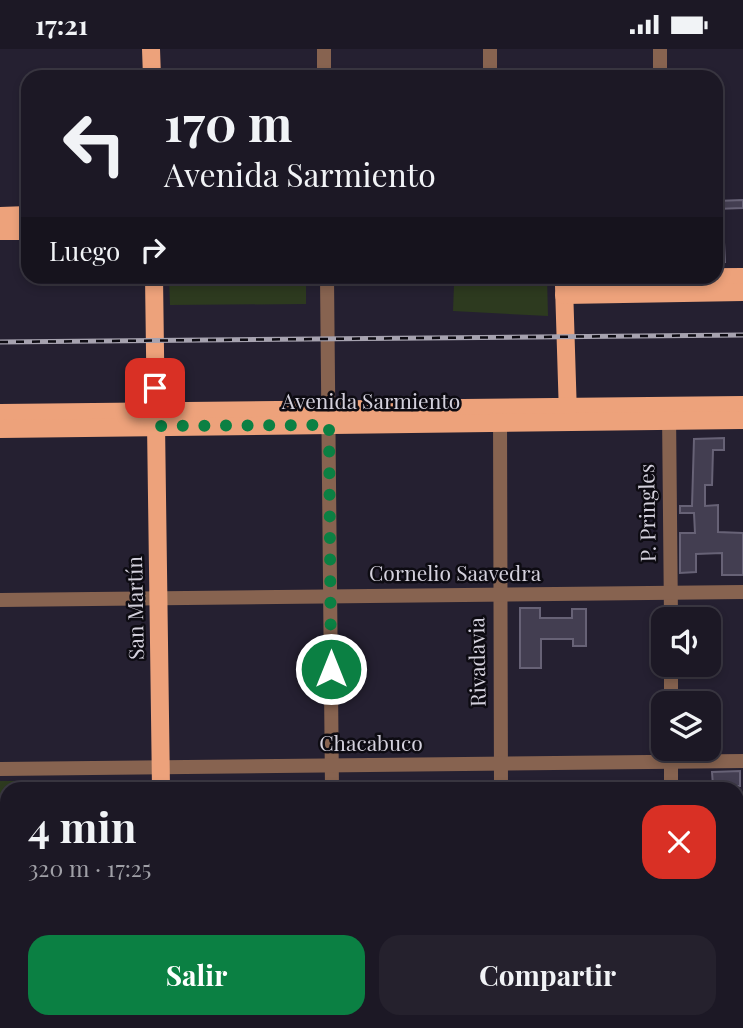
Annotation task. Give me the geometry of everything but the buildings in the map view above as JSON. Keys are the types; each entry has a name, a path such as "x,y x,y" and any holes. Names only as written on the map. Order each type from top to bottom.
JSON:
{"main road":[{"path":"151,49 152,70"},
{"path":"0,216 21,215"},
{"path":"0,231 21,231"},
{"path":"723,278 743,277"},
{"name":"San Martín","path":"154,284 161,782"},
{"path":"564,284 568,414"},
{"path":"678,284 743,292"},
{"name":"Avenida Sarmiento","path":"668,414 743,405"},
{"name":"Avenida Sarmiento","path":"0,413 156,419 668,414 743,420"},
{"name":"Avenida Sarmiento","path":"0,429 156,419"}],"street":[{"path":"324,49 324,70"},
{"path":"489,49 490,70"},
{"path":"660,49 660,70"},
{"path":"327,284 332,782"},
{"name":"P. Pringles","path":"668,414 671,607"},
{"name":"Rivadavia","path":"500,416 501,782"},
{"name":"Cornelio Saavedra","path":"0,600 743,592"},
{"name":"Chacabuco","path":"0,769 500,764 651,756"},
{"name":"Chacabuco","path":"721,759 743,761"},
{"path":"671,761 671,782"}],"green space":[{"path":"169,284 306,284 306,304 170,305"},
{"path":"449,284 547,284 548,316 453,311 454,285"},
{"path":"154,780 154,782 0,782"}],"railway":[{"path":"0,342 743,335"}],"route":[{"path":"155,388 156,426 329,425 331,669"}]}
